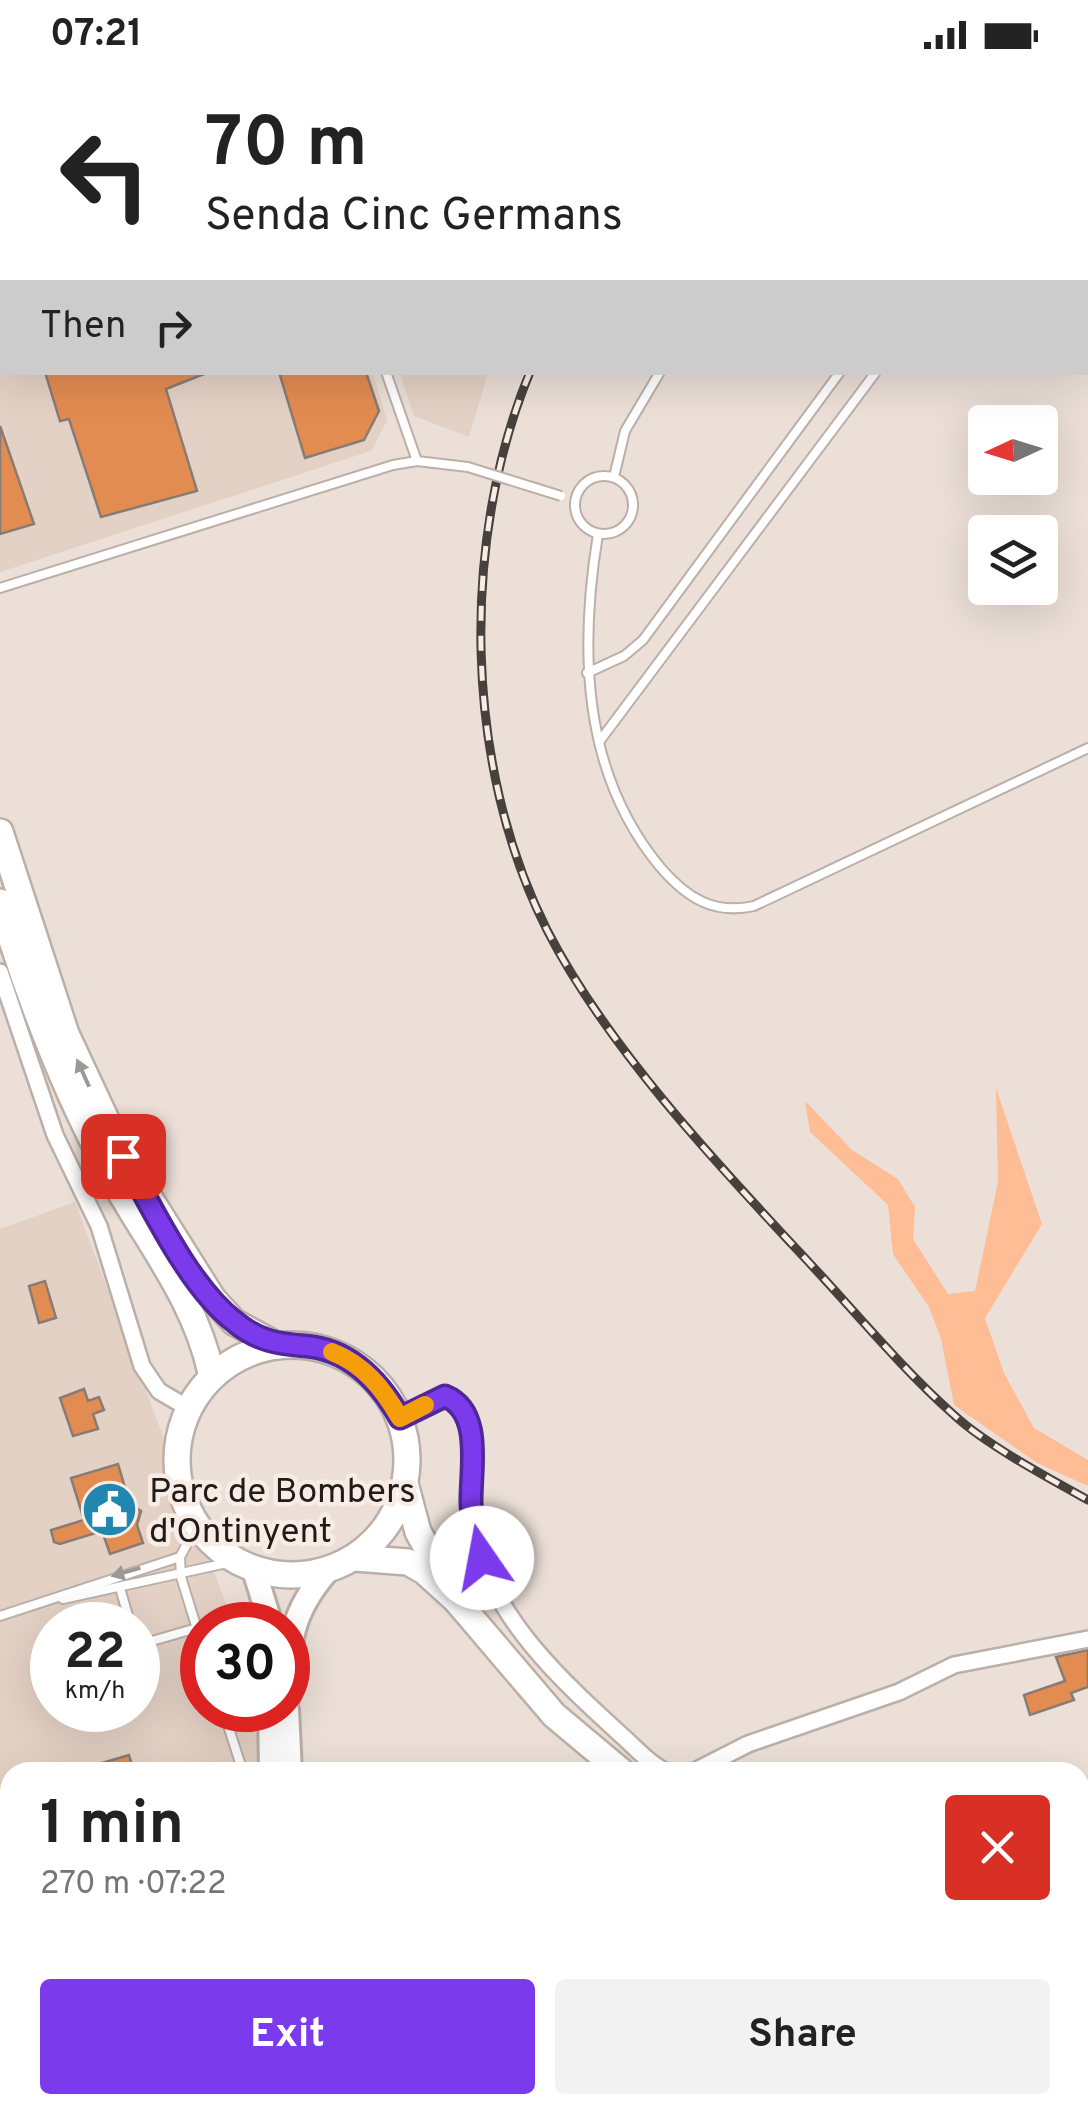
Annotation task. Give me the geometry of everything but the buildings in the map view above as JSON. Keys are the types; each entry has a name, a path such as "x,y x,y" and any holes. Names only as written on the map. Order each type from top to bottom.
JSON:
{"main road":[{"path":"0,832 66,1034 123,1156 166,1232 224,1312 254,1335 278,1346"},
{"path":"0,902 63,1080 112,1178 191,1311 211,1373"},
{"path":"406,1482 387,1525 355,1558 327,1571 290,1576 245,1565 196,1525 183,1498 176,1452 188,1408 211,1373 239,1356 278,1346 309,1346 338,1354 364,1370 385,1392 400,1418 407,1450 406,1482 418,1532 456,1600"},
{"path":"355,1558 408,1562 456,1600 554,1715 610,1762"}],"street":[{"path":"0,972 4,1001 55,1135 94,1211 142,1366 158,1391 188,1408"},
{"path":"400,1418 445,1396 462,1410 472,1437 476,1541 495,1586 558,1676 656,1762"},
{"path":"245,1565 261,1602"},
{"path":"305,1602 327,1571"},
{"path":"713,1762 748,1744 889,1696 954,1665 1088,1639"},
{"path":"271,1732 272,1762"},
{"path":"288,1732 290,1762"}],"lane":[{"path":"387,375 417,461"},
{"path":"614,477 624,430 658,375"},
{"path":"587,673 624,656 643,640 838,375"},
{"path":"598,742 874,375"},
{"path":"0,588 417,461 468,467 575,498"},
{"path":"604,475 614,477 633,499 630,518 617,532 598,534 577,517 575,498 586,482 604,475"},
{"path":"598,534 586,604 587,673 598,742 614,792 646,850 691,897 707,905 739,910 754,906 1088,748"},
{"path":"189,1602 180,1557 196,1525"},
{"path":"44,1602 114,1575 180,1557"},
{"path":"49,1602 245,1565"},
{"path":"120,1588 124,1602"},
{"path":"0,1616 30,1607"},
{"path":"230,1732 239,1762"}],"shaded area":[{"path":"0,375 374,375 387,421 371,451 0,572"},
{"path":"401,375 487,375 469,437 414,416"},
{"path":"996,1088 1042,1224 985,1318 1004,1373 1034,1428 1088,1460 1088,1486 1037,1463 954,1405 941,1339 929,1307 893,1254 888,1205 810,1132 805,1101 852,1150 898,1179 915,1207 913,1239 948,1294 975,1291 998,1182"},
{"path":"75,1202 225,1602 180,1602 180,1732 277,1732 290,1762 0,1762 0,1229"}],"railway":[{"path":"529,375 507,438 491,507 481,653 487,726 499,797 520,866 547,930 600,1016 664,1101 896,1358 983,1438 1088,1500"}],"slow traffic":[{"path":"332,1352 364,1370 385,1392 400,1418 425,1405"}],"place":[{"name":"Parc de Bombers d'Ontinyent","path":"110,1510"}],"route":[{"path":"123,1156 166,1232 234,1322 278,1346 309,1346 338,1354 364,1370 385,1392 400,1418 445,1396 456,1402 472,1437 471,1508 482,1558"}]}
